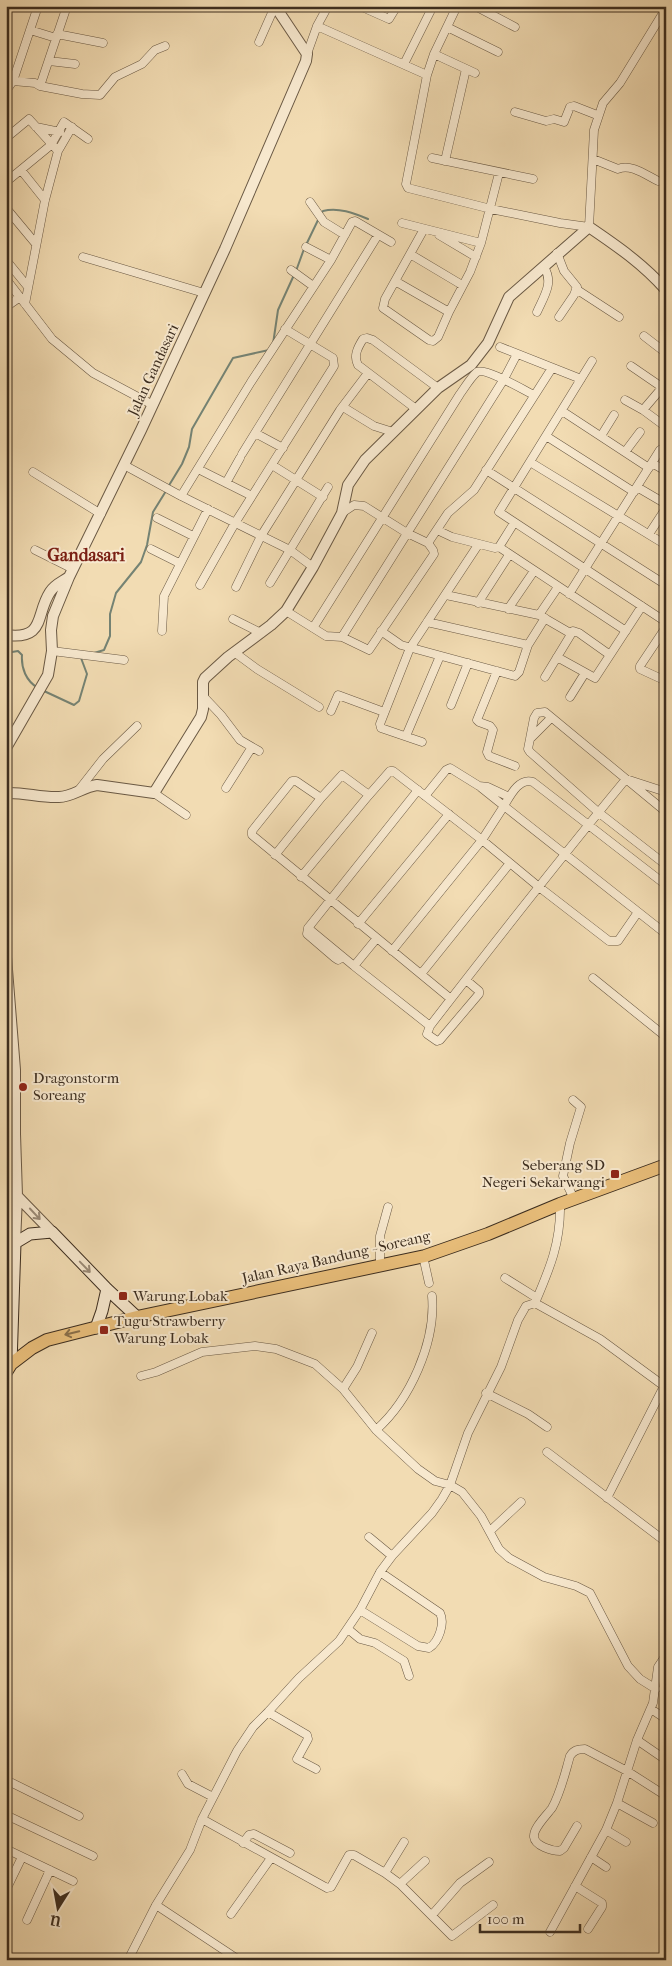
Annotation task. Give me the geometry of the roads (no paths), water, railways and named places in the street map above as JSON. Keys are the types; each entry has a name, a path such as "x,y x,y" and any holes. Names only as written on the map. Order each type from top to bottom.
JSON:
{"main road":[{"name":"Jalan Raya Bandung - Soreang","path":"9,1368 26,1352 47,1340 137,1317 423,1256 488,1234 560,1204 666,1165"},
{"path":"9,1368 12,1344 10,1309 11,1259 15,1243 30,1234 52,1232 106,1289 137,1317"},
{"path":"96,1328 102,1311 106,1289"},
{"path":"12,1344 20,1351 26,1352"}],"street":[{"path":"6,91 13,81 38,6"},
{"path":"40,86 67,6"},
{"path":"259,42 275,6"},
{"path":"275,6 307,54"},
{"path":"307,54 328,6"},
{"path":"362,7 389,19 397,6"},
{"path":"404,64 432,6"},
{"path":"457,6 434,54 428,75 406,184 408,188 490,209 589,227 630,255 649,271 666,290"},
{"path":"475,6 515,26"},
{"path":"154,793 196,726 203,709 203,682 205,678 234,652 261,633 286,611 313,567 342,513 353,476 369,455 438,388 471,365 479,357 509,297 544,267 557,253 589,227 594,130 597,115 604,100 620,83 631,67 666,8"},
{"path":"318,26 428,75"},
{"path":"447,27 498,52"},
{"path":"30,30 103,43"},
{"path":"13,81 35,83 40,86 82,94 100,95 115,77 142,64 155,50 165,46"},
{"name":"Jalan Gandasari","path":"6,747 45,683 50,670 53,616 71,573 153,405 204,293 306,61 307,54"},
{"path":"434,54 475,73"},
{"path":"49,61 75,64"},
{"path":"445,161 466,69"},
{"path":"515,112 546,121 554,119 564,122 570,107 574,106 597,115"},
{"path":"6,126 9,136 28,120 54,148"},
{"path":"6,306 23,300 28,287 54,148 65,122 88,139"},
{"path":"6,182 54,148 72,127"},
{"path":"36,128 60,132"},
{"path":"432,158 533,179"},
{"path":"593,159 618,169 622,166 629,167 658,181"},
{"path":"21,170 45,200"},
{"path":"427,230 410,254 383,304 383,308 433,341 438,337 476,257 499,173"},
{"path":"310,202 324,222 345,236"},
{"path":"6,208 36,244"},
{"path":"181,496 285,329 331,260 353,221 391,242"},
{"path":"402,223 481,243"},
{"path":"427,230 476,257"},
{"path":"226,483 378,235"},
{"path":"306,247 331,260"},
{"path":"557,253 564,271 576,289 619,317"},
{"path":"410,254 462,285"},
{"path":"83,258 204,293"},
{"path":"6,260 28,287"},
{"path":"537,312 549,281 544,267"},
{"path":"294,272 313,286"},
{"path":"6,278 52,339 93,373 153,405"},
{"path":"395,281 449,312"},
{"path":"559,317 576,289"},
{"path":"200,585 235,523 334,363 333,358 285,329"},
{"path":"644,336 666,353"},
{"path":"416,409 358,365 355,360 363,339 373,340 438,388"},
{"path":"500,347 581,378"},
{"path":"342,637 518,354"},
{"path":"592,360 499,512 666,622"},
{"path":"631,366 664,387 643,410"},
{"path":"428,543 448,513 474,490 552,368"},
{"path":"313,628 460,394 477,372 482,371 504,379 534,395"},
{"path":"236,587 261,536 343,406 368,373"},
{"path":"625,400 643,410 666,427"},
{"path":"343,406 374,426 394,432"},
{"path":"562,410 625,452 666,471"},
{"path":"600,436 614,415"},
{"path":"625,452 640,432"},
{"path":"255,433 283,448"},
{"path":"546,436 635,490 666,504"},
{"path":"569,594 660,450"},
{"path":"530,462 666,545"},
{"path":"124,464 181,496 290,550 313,567"},
{"path":"272,465 322,497"},
{"path":"198,469 252,496"},
{"path":"486,470 666,585"},
{"path":"33,472 101,514"},
{"path":"270,583 328,487"},
{"path":"286,611 326,636 342,637 369,650 433,556 433,550 428,543 407,533 382,516 359,504 342,513"},
{"path":"649,534 666,508"},
{"path":"162,631 164,596 179,563 208,509"},
{"path":"157,518 193,536"},
{"path":"437,530 452,537 494,549 499,547 514,523"},
{"path":"422,742 381,727 384,712 410,648 478,545"},
{"path":"499,547 626,631"},
{"path":"151,549 179,563"},
{"path":"6,635 20,636 37,628 50,592 56,584 71,573 35,550"},
{"path":"478,603 509,555"},
{"path":"508,609 534,571"},
{"path":"381,631 400,644 410,648 517,675 528,645 558,586"},
{"path":"446,595 542,616 570,633"},
{"path":"557,657 593,678 597,677 642,606"},
{"path":"233,619 261,633"},
{"path":"427,622 528,645"},
{"path":"666,627 640,666 640,669 666,681"},
{"path":"545,677 570,633 575,631 610,655"},
{"path":"52,652 124,660"},
{"path":"234,652 258,670 319,707"},
{"path":"406,736 440,656"},
{"path":"451,705 468,663"},
{"path":"497,671 478,720 490,726 493,730 487,752 489,756 515,766"},
{"path":"570,697 585,673"},
{"path":"331,711 338,695 384,712"},
{"path":"204,698 221,715 240,740 256,749 226,788"},
{"path":"666,812 545,712 537,713 534,718 530,739 530,752 598,812 666,865"},
{"path":"530,739 551,718"},
{"path":"78,791 103,759 137,726"},
{"path":"426,796 446,770 450,768 479,786 666,934"},
{"path":"301,877 369,795 390,771 393,771 609,941 618,941 638,912"},
{"path":"275,855 342,775 369,795"},
{"path":"626,779 666,792"},
{"path":"466,980 479,991 479,994 440,1040 437,1041 427,1034 430,1026 451,999 564,855 598,812 626,779"},
{"path":"392,951 482,840 509,797 520,784 528,780 666,885"},
{"path":"321,798 296,781 292,781 252,833 252,836 451,999"},
{"path":"6,793 18,792 58,797 97,785 154,793 186,815"},
{"path":"479,786 488,787 509,797"},
{"path":"418,790 329,900 308,928 307,934 334,958 338,960 343,957 430,1026"},
{"path":"358,924 449,814"},
{"path":"421,974 510,863"},
{"path":"354,966 377,938"},
{"path":"6,958 10,1035 10,1135 17,1196 15,1243"},
{"path":"594,978 666,1037"},
{"path":"573,1100 581,1107 570,1143 563,1178 574,1199"},
{"path":"17,1196 52,1232"},
{"path":"128,1960 156,1905 190,1850 202,1820 237,1751 253,1728 299,1678 330,1651 348,1629 380,1572 392,1556 432,1513 451,1482 468,1433 486,1393 501,1367 522,1311 528,1304 536,1300 556,1250 561,1224 560,1204"},
{"path":"380,1264 380,1236 388,1207"},
{"path":"423,1256 429,1283"},
{"path":"505,1278 536,1300 600,1339 664,1390 607,1498"},
{"path":"380,1427 410,1389 420,1368 432,1318 432,1296"},
{"path":"346,1386 372,1332"},
{"path":"141,1376 156,1372 202,1352 255,1346 304,1358 316,1364 346,1386 380,1427 426,1475 435,1481 451,1482 462,1492 492,1529 499,1549 517,1564 544,1577 576,1586 590,1593 628,1666 640,1679 656,1689"},
{"path":"486,1393 528,1414 547,1427"},
{"path":"547,1452 666,1542"},
{"path":"492,1529 521,1502"},
{"path":"369,1537 392,1556"},
{"path":"360,1610 418,1646 429,1648 433,1645 442,1622 440,1613 380,1572"},
{"path":"348,1629 360,1639 375,1643 404,1662 409,1676"},
{"path":"550,1932 606,1830 617,1803 637,1740 651,1709 656,1689 658,1667 665,1659"},
{"path":"651,1709 666,1719"},
{"path":"268,1712 307,1735 308,1739 297,1759 316,1769"},
{"path":"637,1740 666,1760"},
{"path":"577,1826 564,1848 560,1851 547,1848 537,1843 534,1839 534,1832 552,1807 559,1793 573,1751 585,1749 628,1771 666,1796"},
{"path":"182,1774 188,1784 213,1797"},
{"path":"6,1780 80,1816"},
{"path":"617,1803 653,1823"},
{"path":"6,1815 93,1856"},
{"path":"202,1820 327,1888 331,1886 349,1855 352,1854 400,1884 453,1936 493,1905"},
{"path":"606,1830 626,1842"},
{"path":"243,1843 251,1834 290,1853"},
{"path":"385,1873 404,1842"},
{"path":"6,1849 73,1881"},
{"path":"6,1890 22,1857"},
{"path":"591,1857 606,1868"},
{"path":"231,1914 271,1858"},
{"path":"400,1884 425,1861"},
{"path":"432,1915 460,1883 489,1862"},
{"path":"27,1920 50,1870"},
{"path":"575,1886 602,1903 602,1907 588,1929"},
{"path":"156,1905 239,1960"}],"waterway":[{"path":"321,214 323,211 340,210 368,219"},
{"path":"306,245 319,218"},
{"path":"296,271 304,249"},
{"path":"273,344 278,310 294,275"},
{"path":"168,487 182,464 189,447 192,429 233,358 269,350"},
{"path":"94,653 104,650 110,636 110,614 116,593 141,562 147,545 153,512 166,491"},
{"path":"6,653 18,651 22,655 22,665 25,674 30,682 38,688"},
{"path":"44,691 74,705 79,701 87,674 81,658"}],"place":[{"name":"Dragonstorm Soreang","path":"23,1087"},
{"name":"Seberang SD Negeri Sekarwangi","path":"615,1174"},
{"name":"Warung Lobak","path":"123,1296"},
{"name":"Tugu Strawberry Warung Lobak","path":"104,1330"}],"district":[{"name":"Gandasari","path":"86,555"}]}
